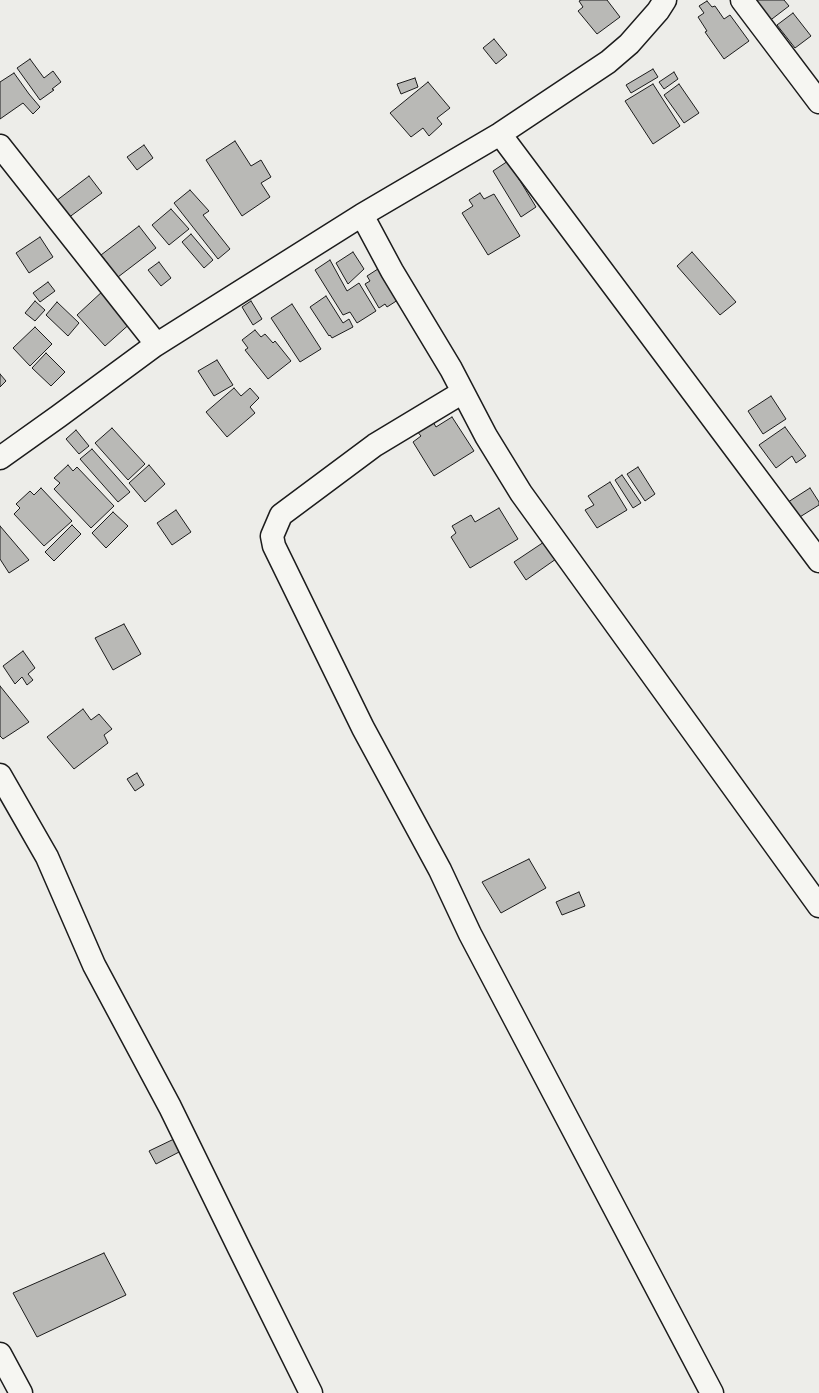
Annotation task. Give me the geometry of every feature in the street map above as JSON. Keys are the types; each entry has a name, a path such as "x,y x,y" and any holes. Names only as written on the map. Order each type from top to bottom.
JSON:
{"street":[{"path":"0,458 154,346 362,216 500,134 608,62 629,44 658,11 665,0"},
{"path":"742,0 819,102"},
{"path":"500,134 819,561"},
{"path":"0,146 150,336 154,346"},
{"path":"362,216 392,271 464,392 486,436 521,493 819,906"},
{"path":"464,392 375,445 281,515 272,536 274,546 363,728 440,870 470,934 712,1393"},
{"path":"0,775 47,857 94,965 170,1107 311,1393"},
{"path":"0,1354 21,1393"}],"building":[{"path":"607,0 620,17 597,34 578,11 583,7 579,1"},
{"path":"751,0 784,0 789,6 768,22"},
{"path":"707,1 712,7 715,6 724,19 730,15 749,41 724,59 705,32 707,31 698,17 704,13 699,6"},
{"path":"793,13 811,36 795,48 777,25"},
{"path":"494,39 507,55 496,64 483,48"},
{"path":"30,59 44,78 53,71 61,82 52,89 54,90 40,100 17,68"},
{"path":"653,69 658,77 631,93 626,85"},
{"path":"674,72 678,79 664,89 659,82"},
{"path":"14,73 40,107 33,114 23,103 0,119 0,82"},
{"path":"415,78 418,87 401,94 397,84"},
{"path":"428,82 450,108 437,118 442,124 429,136 423,128 411,137 390,113"},
{"path":"653,84 680,126 653,144 625,101"},
{"path":"679,84 699,113 684,123 664,95"},
{"path":"235,141 251,166 261,160 271,177 261,183 270,197 242,216 206,160"},
{"path":"144,145 153,158 137,170 127,157"},
{"path":"508,161 536,207 521,217 493,171"},
{"path":"89,176 102,193 64,221 52,204"},
{"path":"190,190 209,211 203,215 230,249 218,259 174,203"},
{"path":"480,193 484,199 494,194 520,236 488,255 462,213 473,206 469,200"},
{"path":"171,209 189,229 169,245 152,225"},
{"path":"139,226 156,248 118,277 101,255"},
{"path":"191,234 213,260 204,268 182,242"},
{"path":"40,237 53,257 29,273 16,253"},
{"path":"353,252 364,269 348,284 336,263"},
{"path":"692,252 736,302 720,315 677,266"},
{"path":"330,260 347,291 359,283 376,311 357,323 350,312 343,315 315,270"},
{"path":"159,262 171,278 161,286 148,270"},
{"path":"381,267 401,298 387,307 385,304 379,308 365,284 370,281 367,276"},
{"path":"48,282 55,291 40,302 33,293"},
{"path":"104,290 133,321 105,346 77,315"},
{"path":"326,296 343,323 349,319 353,327 332,338 330,335 329,336 310,307"},
{"path":"35,301 45,310 35,321 25,313"},
{"path":"251,301 262,319 253,325 242,307"},
{"path":"57,302 79,323 68,336 46,315"},
{"path":"292,304 321,349 300,362 271,318"},
{"path":"35,327 52,344 30,366 13,348"},
{"path":"255,330 261,337 265,334 273,343 275,341 291,361 268,379 245,350 248,348 242,340"},
{"path":"46,353 65,372 51,386 32,368"},
{"path":"217,360 233,385 214,396 198,371"},
{"path":"0,374 6,381 0,387"},
{"path":"234,388 241,396 250,388 259,398 250,407 255,413 227,437 206,412"},
{"path":"771,396 786,419 763,434 748,411"},
{"path":"452,417 474,451 434,476 413,442 421,436 416,430 432,420 436,427"},
{"path":"785,427 806,456 796,463 792,456 776,468 759,445"},
{"path":"112,428 145,464 128,480 95,443"},
{"path":"76,430 89,446 79,454 66,439"},
{"path":"92,449 130,492 118,502 80,459"},
{"path":"68,465 73,471 77,467 114,506 91,528 54,489 60,483 54,478"},
{"path":"149,465 165,484 145,502 129,483"},
{"path":"638,467 655,494 645,501 627,474"},
{"path":"622,475 641,503 633,508 615,480"},
{"path":"610,482 627,510 597,528 585,510 594,505 588,496"},
{"path":"41,488 72,521 44,546 14,514 20,508 16,504 30,491 34,495"},
{"path":"810,488 819,502 819,505 795,520 785,504"},
{"path":"499,508 518,539 470,568 451,537 456,533 452,526 471,515 475,522"},
{"path":"176,510 191,532 172,545 157,523"},
{"path":"113,512 128,526 106,548 92,533"},
{"path":"72,525 81,534 54,561 45,552"},
{"path":"0,526 29,560 9,573 0,559"},
{"path":"544,542 556,559 526,580 514,562"},
{"path":"124,624 141,654 113,670 95,638"},
{"path":"23,651 35,668 28,674 33,680 27,685 22,677 15,684 3,666"},
{"path":"0,686 29,722 3,739 0,736"},
{"path":"83,709 91,720 99,714 112,729 104,735 108,743 74,769 47,737"},
{"path":"137,773 144,785 135,791 127,779"},
{"path":"529,859 546,888 501,913 482,882"},
{"path":"579,892 585,906 562,915 556,902"},
{"path":"174,1139 181,1151 156,1164 149,1151"},
{"path":"104,1253 126,1295 37,1337 13,1293"}]}
